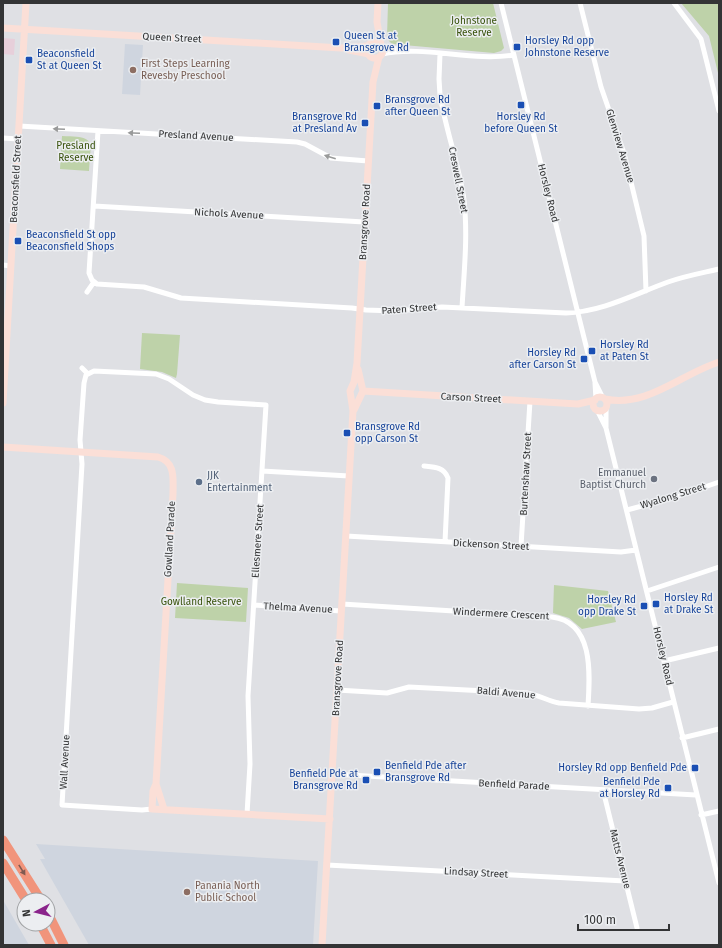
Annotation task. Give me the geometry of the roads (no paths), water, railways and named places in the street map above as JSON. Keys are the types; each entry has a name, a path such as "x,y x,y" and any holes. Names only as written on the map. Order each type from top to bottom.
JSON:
{"highway":[{"path":"3,840 35,892"},
{"path":"3,863 21,892"},
{"path":"56,929 64,945"},
{"path":"44,932 51,945"}],"street":[{"name":"Beaconsfield Street","path":"3,403 26,3"},
{"path":"378,3 377,22 367,50 369,55 374,58 408,52"},
{"name":"Horsley Road","path":"501,3 600,399"},
{"name":"Glenview Avenue","path":"580,3 603,93 624,153 644,236 646,291"},
{"path":"674,3 701,39 719,111"},
{"path":"377,22 383,50 381,56"},
{"name":"Queen Street","path":"3,28 341,48 370,45"},
{"path":"370,45 377,42 382,45 408,52 499,57 514,55"},
{"name":"Queen Street","path":"341,48 369,55"},
{"name":"Creswell Street","path":"440,54 439,79 441,99 462,190 466,218 462,308"},
{"name":"Bransgrove Road","path":"322,945 338,690 353,412 352,390 357,363 373,82 369,55"},
{"name":"Bransgrove Road","path":"373,82 381,56"},
{"name":"Presland Avenue","path":"19,126 297,142 305,144 331,158 368,161"},
{"path":"87,292 94,282 90,273 98,131"},
{"path":"3,138 18,139"},
{"name":"Nichols Avenue","path":"94,206 364,222"},
{"path":"3,265 11,266"},
{"name":"Paten Street","path":"94,282 101,284 144,287 181,298 360,310 401,311 436,307 554,313 578,312 617,302 674,280 719,269"},
{"name":"Carson Street","path":"606,408 624,400 656,392 702,368 719,362"},
{"name":"Bransgrove Road","path":"353,412 362,392 357,363"},
{"path":"81,452 80,440 84,383 85,376 88,374 82,368"},
{"name":"Ellesmere Street","path":"88,374 99,370 156,374 169,379 194,395 205,400 266,405 248,703 250,764 247,814"},
{"name":"Carson Street","path":"352,390 358,385 362,392 578,404 597,410"},
{"path":"352,390 354,397 362,392"},
{"path":"600,399 607,403 606,408 602,411 597,410 594,405 600,399"},
{"name":"Carson Street","path":"578,404 600,399 624,400"},
{"name":"Burtenshaw Street","path":"522,546 530,401"},
{"name":"Horsley Road","path":"606,408 606,428"},
{"name":"Horsley Road","path":"597,410 606,428 696,795 719,881"},
{"name":"Gowlland Parade","path":"3,447 160,458 169,463 173,472 156,784 153,791 152,809"},
{"name":"Wall Avenue","path":"81,452 82,464 62,805 142,810 164,809 330,819"},
{"path":"424,466 441,469 447,474 445,542"},
{"path":"262,471 349,476"},
{"name":"Wyalong Street","path":"627,510 672,499 719,482"},
{"name":"Dickenson Street","path":"346,536 621,552 636,550"},
{"path":"647,591 719,567"},
{"name":"Thelma Avenue","path":"254,605 342,607"},
{"name":"Windermere Crescent","path":"342,607 552,616 563,619 577,630 583,641 590,670 588,706"},
{"path":"664,661 719,648"},
{"name":"Baldi Avenue","path":"338,690 387,693 409,686 520,693 537,695 559,704 588,706 646,708 673,702"},
{"path":"682,738 719,729"},
{"name":"Benfield Parade","path":"332,774 696,795"},
{"name":"Gowlland Parade","path":"156,784 164,809"},
{"name":"Matts Avenue","path":"603,790 637,928"},
{"path":"702,815 719,811"},
{"name":"Lindsay Street","path":"327,865 625,881"}],"place":[{"name":"Queen St at Bransgrove Rd","path":"336,42"},
{"name":"Horsley Rd opp Johnstone Reserve","path":"517,47"},
{"name":"Beaconsfield St at Queen St","path":"29,60"},
{"name":"First Steps Learning Revesby Preschool","path":"133,70"},
{"name":"Horsley Rd before Queen St","path":"521,105"},
{"name":"Bransgrove Rd after Queen St","path":"377,106"},
{"name":"Bransgrove Rd at Presland Av","path":"365,123"},
{"name":"Beaconsfield St opp Beaconsfield Shops","path":"18,241"},
{"name":"Horsley Rd at Paten St","path":"592,351"},
{"name":"Horsley Rd after Carson St","path":"584,359"},
{"name":"Bransgrove Rd opp Carson St","path":"347,433"},
{"name":"Emmanuel Baptist Church","path":"654,479"},
{"name":"JJK Entertainment","path":"199,482"},
{"name":"Horsley Rd at Drake St","path":"656,604"},
{"name":"Horsley Rd opp Drake St","path":"644,606"},
{"name":"Horsley Rd opp Benfield Pde","path":"695,768"},
{"name":"Benfield Pde after Bransgrove Rd","path":"377,772"},
{"name":"Benfield Pde at Bransgrove Rd","path":"366,780"},
{"name":"Benfield Pde at Horsley Rd","path":"668,788"},
{"name":"Panania North Public School","path":"187,892"}],"park label":[{"name":"Johnstone Reserve","path":"474,26"},
{"name":"Presland Reserve","path":"76,152"},
{"name":"Gowlland Reserve","path":"201,602"}]}
